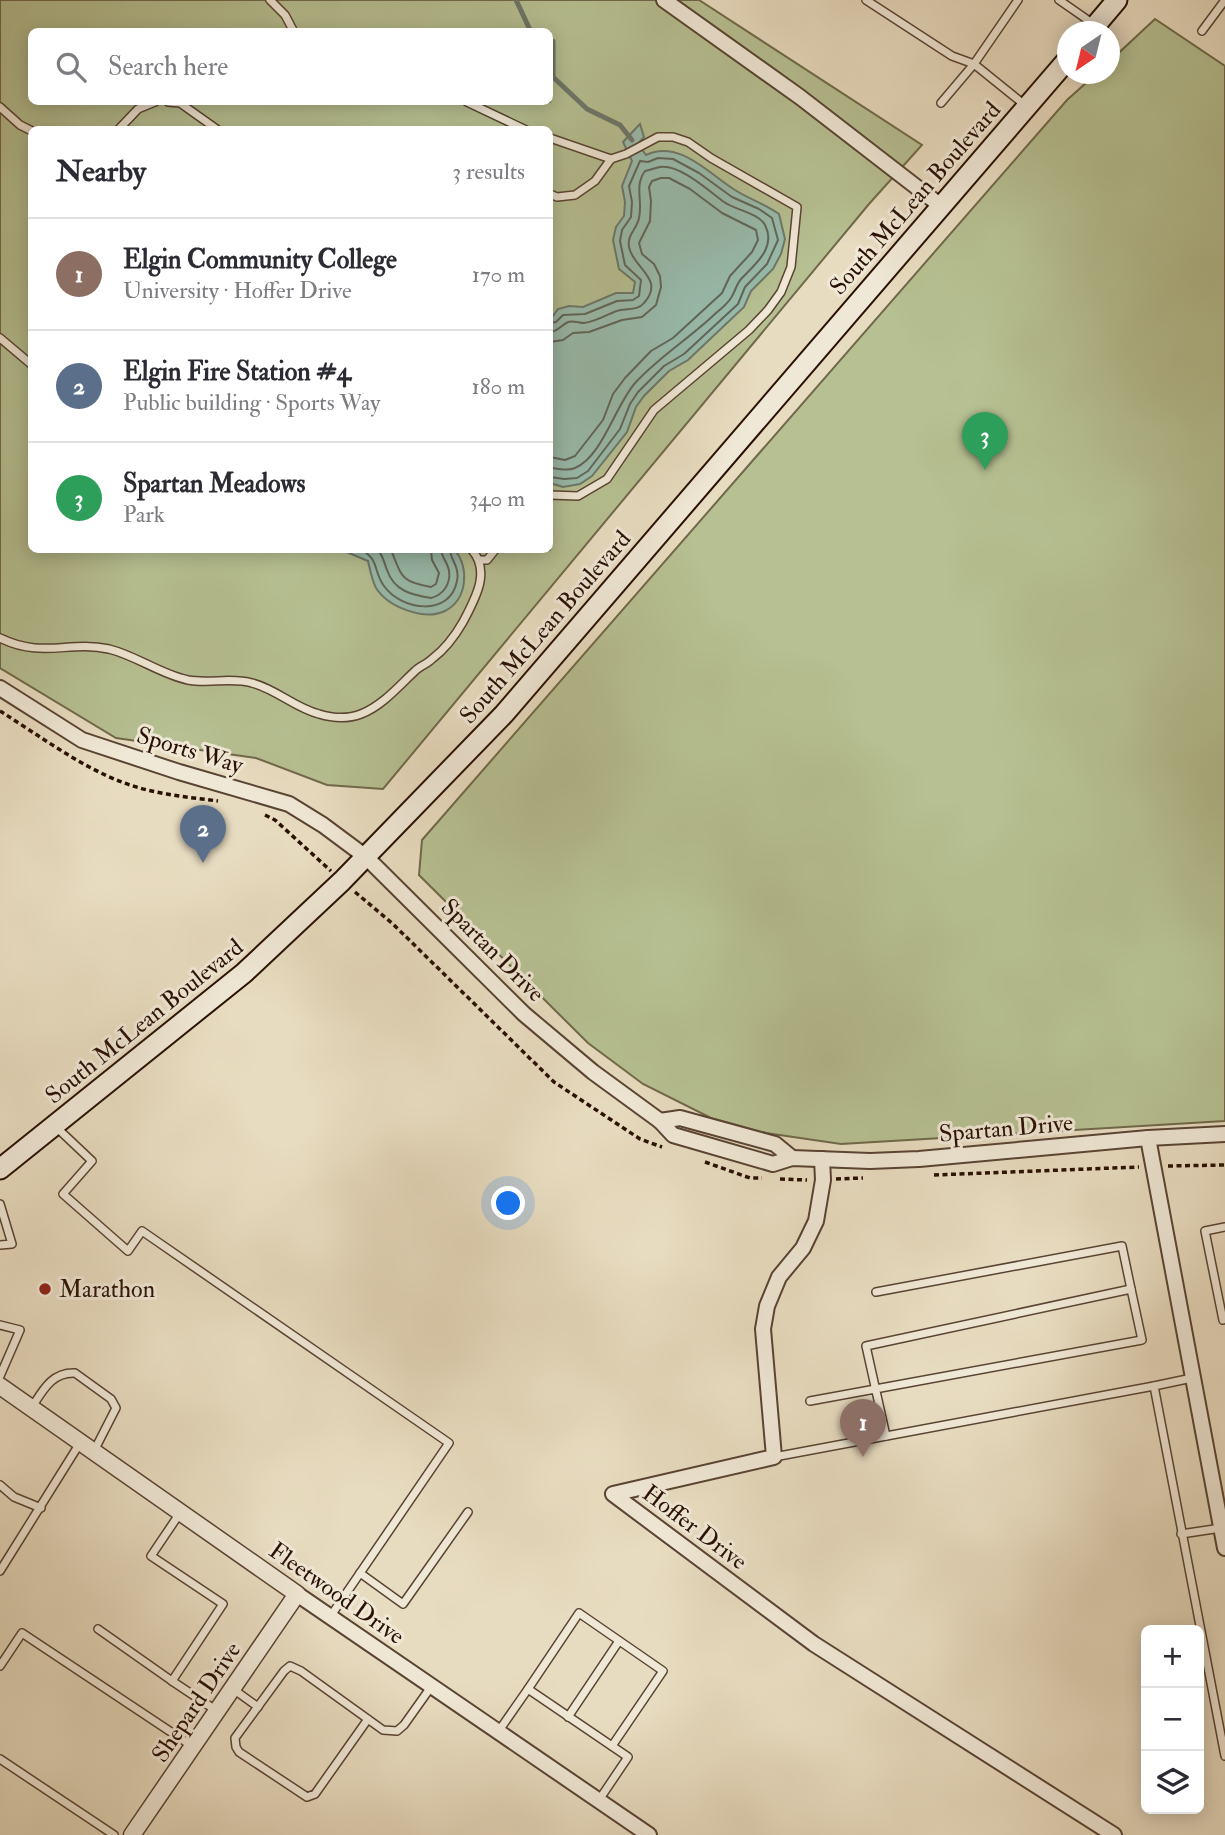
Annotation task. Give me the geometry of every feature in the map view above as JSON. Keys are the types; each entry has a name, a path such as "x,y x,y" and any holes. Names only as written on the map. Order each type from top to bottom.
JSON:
{"main road":[{"path":"1099,21 1117,0"},
{"name":"South McLean Boulevard","path":"0,1169 244,973 366,857 503,714 1057,71"}],"street":[{"path":"664,0 800,97 941,206"},
{"name":"Sports Way","path":"0,688 82,740 289,804 366,857"},
{"name":"Spartan Drive","path":"366,857 524,1014 593,1072 660,1121 673,1135 773,1164 792,1158 870,1161 919,1159 1148,1138 1225,1134"},
{"path":"1148,1138 1225,1548"},
{"path":"774,1457 763,1329 767,1306 779,1277 803,1248 816,1221 823,1180 822,1159"},
{"name":"Fleetwood Drive","path":"0,1386 649,1835"},
{"name":"Hoffer Drive","path":"774,1457 613,1494 814,1644 1115,1835"},
{"name":"Shepard Drive","path":"132,1835 297,1594"}],"lane":[{"path":"270,0 285,15 291,28"},
{"path":"866,0 952,56 974,64 1026,107"},
{"path":"942,103 974,64 1018,0"},
{"path":"1059,0 1084,21"},
{"path":"1202,32 1225,0"},
{"path":"124,126 138,109 148,105"},
{"path":"183,105 212,126"},
{"path":"474,105 519,126"},
{"path":"0,107 28,129"},
{"path":"553,195 575,195 595,181 611,159 658,137 673,137 688,142 797,207 791,267 781,292 768,310 749,330 654,410 607,479 578,496 553,495"},
{"path":"553,139 611,159"},
{"path":"0,338 28,362"},
{"path":"0,638 17,646 41,650 88,646 109,649 131,656 168,675 192,681 251,682 317,714 338,718 360,715 377,705 418,668 433,659 458,630 479,587 482,573 480,560 474,553"},
{"path":"480,560 487,560 493,553"},
{"path":"54,1126 92,1161 63,1194 128,1251 142,1231 449,1443 330,1616"},
{"path":"0,1204 12,1244 0,1245"},
{"path":"1223,1321 1205,1231 1225,1227"},
{"path":"810,1401 1142,1340 1122,1246 876,1292"},
{"path":"886,1436 866,1346 1131,1289"},
{"path":"0,1325 20,1330 0,1376"},
{"path":"0,1571 41,1508 116,1408 111,1399 75,1373 68,1372 51,1378 31,1408"},
{"path":"774,1457 1193,1378"},
{"path":"1154,1386 1181,1534 1223,1732 1225,1756"},
{"path":"1,1490 41,1508"},
{"path":"360,1573 403,1604 468,1511"},
{"path":"172,1681 223,1604 151,1556 180,1512"},
{"path":"1181,1534 1221,1528"},
{"path":"498,1732 579,1614 663,1671 612,1746"},
{"path":"98,1629 217,1711"},
{"path":"0,1666 22,1633 193,1746"},
{"path":"568,1717 620,1641"},
{"path":"368,1719 315,1794 307,1797 239,1752 236,1747 236,1738 290,1666 368,1719 383,1730 397,1731 404,1725 432,1686"},
{"path":"232,1689 258,1707"},
{"path":"528,1689 628,1757 598,1800"},
{"path":"0,1759 114,1835"}],"path":[{"path":"0,711 73,757 122,783 182,797 220,801"},
{"path":"255,809 275,820 311,853"},
{"path":"363,899 554,1082 640,1139 665,1148"},
{"path":"703,1161 750,1178 864,1178"},
{"path":"932,1175 1225,1165"}],"shaded area":[{"path":"0,0 699,0 922,145 869,204 383,789 327,785 256,758 116,738 0,668"},
{"path":"1155,19 1225,66 1225,1121 841,1144 766,1133 711,1118 643,1084 588,1043 419,875 422,840 1067,100 1085,84 1120,84 1120,52"}],"water":[{"path":"640,124 644,137 638,144 646,155 670,151 693,160 735,190 779,214 785,239 773,269 751,291 744,307 688,360 669,371 644,396 636,407 627,432 592,476 580,484 563,487 553,484 553,316 558,309 569,306 583,307 616,293 633,293 635,282 619,269 613,240 616,227 624,216 622,186 632,161 623,142"},
{"path":"349,553 457,553 463,565 462,591 453,606 445,611 427,614 407,610 389,601 376,588 368,561"}],"waterway":[{"path":"516,0 529,28"},
{"path":"553,41 553,77"},
{"path":"553,77 587,109 620,125 632,140"}],"place":[{"name":"Spartan Meadows","path":"985,470"},
{"name":"Elgin Fire Station #4","path":"203,863"},
{"name":"Marathon","path":"45,1289"},
{"name":"Elgin Community College","path":"863,1457"}]}
